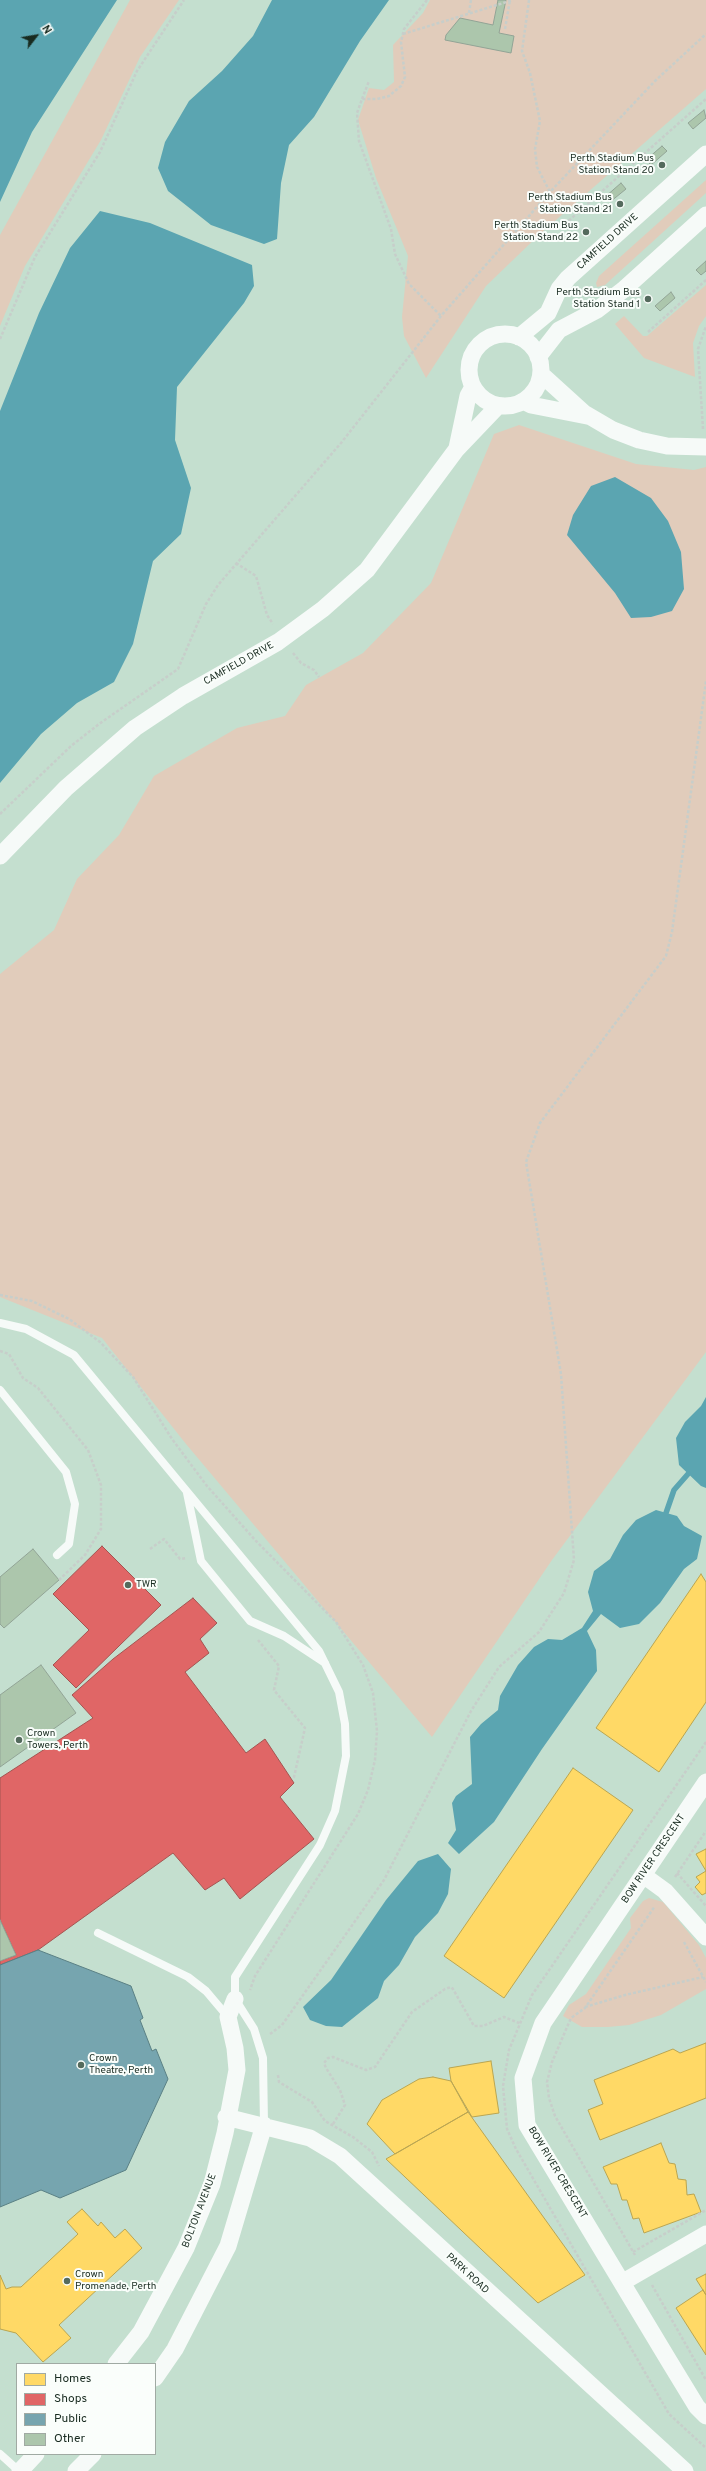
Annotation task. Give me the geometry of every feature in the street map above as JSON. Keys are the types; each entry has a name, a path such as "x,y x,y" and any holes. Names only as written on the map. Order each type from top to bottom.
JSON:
{"street":[{"name":"CAMFIELD DRIVE","path":"519,337 548,313 559,289 568,278 706,154"},
{"path":"538,356 559,330 597,310 623,290 706,215"},
{"path":"508,334 519,337 530,345 538,356 541,374 538,385 523,401 511,405 498,406 479,396 473,387 469,365 478,346 497,335 508,334"},
{"path":"541,374 591,417 613,430 639,440 667,446 705,440"},
{"path":"456,450 468,396 473,387"},
{"path":"523,401 531,405 591,417"},
{"path":"456,450 498,406"},
{"name":"CAMFIELD DRIVE","path":"0,856 23,830 76,778 136,728 183,696 278,642 323,609 362,575 401,527 456,450"},
{"name":"BOW RIVER CRESCENT","path":"706,1782 543,2023 523,2078 527,2125 623,2282 677,2375 697,2407 706,2416"},
{"path":"643,1875 665,1891 706,1938"},
{"path":"228,2017 234,1999"},
{"name":"BOLTON AVENUE","path":"117,2363 141,2332 186,2248 212,2184 225,2133 226,2117 237,2070 234,2041 228,2017"},
{"name":"PARK ROAD","path":"226,2117 264,2125 310,2138 340,2156 685,2471"},
{"path":"156,2377 175,2349 228,2246 264,2125"},
{"path":"623,2282 706,2234"},
{"path":"19,2471 35,2455"},
{"path":"76,2471 92,2455"}],"lane":[{"path":"0,1323 26,1329 74,1355 319,1651 339,1692 346,1724 346,1756 335,1811 320,1845 235,1976 234,1999 254,2029 260,2044 265,2071 264,2125"},
{"path":"0,1390 66,1472 75,1504 69,1544 57,1555"},
{"path":"186,1490 201,1561 250,1621 275,1632 325,1663"},
{"name":"BOLTON AVENUE","path":"98,1933 188,1977 206,1992 228,2017"},
{"path":"0,2454 19,2471"}],"path":[{"path":"0,339 35,257 100,152 137,71 184,0"},
{"path":"362,99 377,99 389,96 401,86 405,77 402,42 404,29 427,0"},
{"path":"469,14 471,0"},
{"path":"403,34 511,0"},
{"path":"505,29 511,0"},
{"path":"529,0 522,51 530,72 540,121 535,149 538,167 550,192"},
{"path":"0,814 71,746 99,724 178,670 206,604 218,585 337,448 441,316 550,192 655,81 706,34"},
{"path":"369,81 357,113 359,141 391,229 395,254 409,284 441,316"},
{"path":"565,224 706,99"},
{"path":"648,332 706,280"},
{"path":"705,440 698,349 706,326"},
{"path":"268,2035 282,2025 384,1880 471,1711 499,1667 539,1632 564,1593 574,1560 561,1374 526,1162 540,1123 666,956 672,932 706,681"},
{"path":"150,1549 164,1539 180,1559 191,1557 198,1548"},
{"path":"262,1645 272,1639 275,1632"},
{"path":"257,1639 280,1666 274,1690 305,1728 294,1777 292,1780"},
{"path":"706,1742 532,1996 519,2023 504,2067 503,2093 507,2129 516,2149 669,2414 706,2448"},
{"path":"585,2008 706,1832"},
{"path":"677,1873 706,1906"},
{"path":"655,1906 660,1911"},
{"path":"684,1940 706,1982"},
{"path":"636,2255 555,2116 549,2098 547,2082 552,2062 571,2018 585,2008 625,1995 703,1977"},
{"path":"333,2124 345,2105 340,2090 324,2063 328,2058 338,2058 366,2070 376,2067 412,2012 446,1989 450,1987 453,1989 474,2026 483,2026 504,2017 519,2023"},
{"path":"633,2252 706,2210"},
{"path":"651,2282 706,2380"}],"shaded area":[{"path":"130,0 179,0 140,57 101,140 25,266 0,326 0,235"},
{"path":"430,0 706,0 706,89 540,234 486,286 426,378 404,336 402,317 408,256 376,178 358,120 369,88 384,90 394,82 393,45 423,13"},
{"path":"706,180 706,193 605,285 597,287 596,283 599,276"},
{"path":"706,285 706,316 699,326 693,343 695,377 644,358 615,324 624,316 643,336 647,336"},
{"path":"519,425 636,464 694,470 706,467 706,1352 552,1560 432,1737 186,1444 102,1338 0,1297 0,974 54,930 77,879 119,835 154,776 237,728 285,716 306,685 363,653 431,583 494,434"},
{"path":"649,1898 663,1902 699,1945 706,1958 706,1989 661,2015 629,2025 582,2027 563,2016 569,2005 586,1994 631,1928 630,1918 643,1901"}],"water":[{"path":"0,0 117,0 32,132 0,202"},
{"path":"272,0 389,0 360,41 314,117 289,145 281,183 277,239 264,244 211,225 168,191 158,168 165,142 189,101 222,71 253,36"},
{"path":"100,211 150,223 252,265 254,286 244,303 177,387 175,440 191,488 181,534 153,561 133,644 114,682 77,703 41,734 0,783 0,411 39,313 70,248"},
{"path":"615,477 651,498 668,521 681,552 684,589 672,611 651,617 631,618 615,593 567,535 573,515 591,486"},
{"path":"706,1397 706,1488 701,1486 679,1465 676,1438 685,1422 701,1406"},
{"path":"656,1510 677,1516 684,1526 702,1536 697,1559 684,1569 660,1603 639,1624 620,1628 601,1614 587,1631 596,1650 597,1671 542,1749 494,1822 459,1854 448,1843 456,1830 452,1803 456,1796 472,1784 470,1737 481,1724 498,1710 500,1696 518,1665 534,1647 548,1639 562,1640 582,1628 593,1611 588,1592 594,1571 610,1559 623,1535 636,1520"},
{"path":"438,1854 451,1869 448,1894 438,1913 415,1937 399,1965 384,1981 378,1998 342,2027 326,2026 310,2020 303,2007 331,1980 386,1900 418,1861"}],"building: Homes":[{"path":"701,1574 706,1582 706,1702 659,1772 596,1728"},
{"path":"573,1768 633,1810 504,1998 444,1956"},
{"path":"706,1849 706,1871 696,1854"},
{"path":"706,1871 706,1893 702,1895 695,1887 700,1882 696,1877"},
{"path":"706,2043 706,2098 600,2140 588,2110 603,2104 594,2080 673,2049 680,2053"},
{"path":"491,2061 499,2113 472,2117 451,2081 449,2068"},
{"path":"433,2077 451,2081 468,2112 395,2154 367,2124 382,2100 419,2079"},
{"path":"468,2112 585,2275 538,2303 386,2159"},
{"path":"661,2143 669,2163 675,2164 678,2179 686,2180 687,2195 694,2194 701,2212 644,2233 639,2218 633,2219 627,2200 622,2200 617,2184 611,2184 603,2167"},
{"name":"Crown Promenade, Perth","path":"82,2209 98,2226 101,2222 115,2238 125,2229 142,2248 59,2325 71,2338 43,2362 16,2333 0,2329 0,2275 6,2289 21,2287 78,2234 67,2222"},
{"path":"706,2274 706,2295 696,2279"},
{"path":"703,2290 706,2295 706,2355 676,2308"}],"building: Shops":[{"path":"102,1546 161,1605 76,1688 53,1665 89,1630 53,1594"},
{"name":"Crown Towers, Perth","path":"193,1598 217,1623 200,1639 209,1653 185,1672 246,1753 265,1739 294,1783 280,1797 314,1839 240,1899 224,1878 205,1890 173,1853 38,1950 0,1965 0,1961 16,1955 0,1920 0,1778 93,1718 72,1695 113,1659"}],"building: Public":[{"name":"Crown Theatre, Perth","path":"38,1950 131,1986 143,2018 140,2020 152,2051 156,2049 168,2079 126,2170 60,2198 41,2190 0,2207 0,1965"}],"building: Other":[{"path":"498,0 506,0 499,33 514,36 511,53 445,40 446,35 460,18 493,25"},
{"path":"704,110 706,118 693,129 688,123"},
{"path":"662,146 667,151 651,165 646,160"},
{"path":"621,183 626,189 610,202 605,197"},
{"path":"706,261 706,271 701,275 696,270"},
{"path":"671,292 675,298 660,311 655,306"},
{"path":"33,1549 59,1580 4,1628 0,1624 0,1577"},
{"name":"Crown Towers, Perth","path":"41,1665 76,1713 0,1767 0,1695"},
{"path":"0,1920 16,1955 0,1961"}],"waterway":[{"path":"666,1513 674,1490 688,1474"}],"place":[{"name":"Perth Stadium Bus Station Stand 20","path":"662,165"},
{"name":"Perth Stadium Bus Station Stand 21","path":"620,204"},
{"name":"Perth Stadium Bus Station Stand 22","path":"586,232"},
{"name":"Perth Stadium Bus Station Stand 1","path":"648,299"},
{"name":"TWR","path":"128,1585"},
{"name":"Crown Towers, Perth","path":"19,1740"},
{"name":"Crown Theatre, Perth","path":"81,2065"},
{"name":"Crown Promenade, Perth","path":"67,2281"}]}
